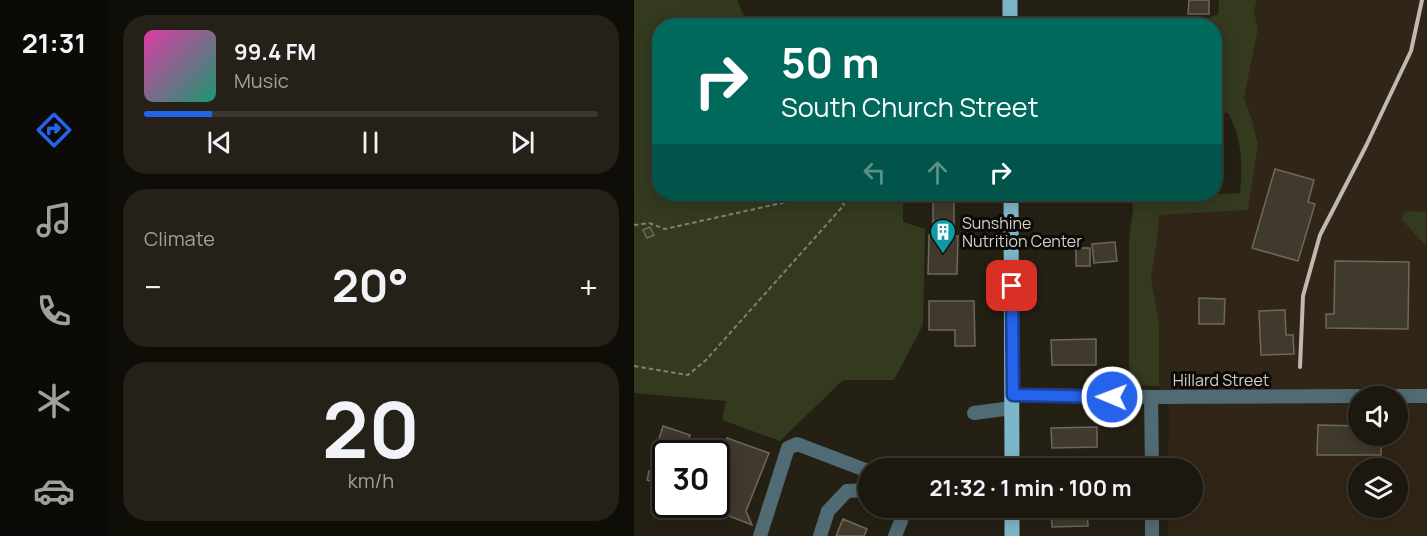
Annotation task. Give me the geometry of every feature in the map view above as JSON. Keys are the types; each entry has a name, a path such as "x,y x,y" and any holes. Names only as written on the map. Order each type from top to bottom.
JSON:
{"main road":[{"path":"1010,0 1010,18"},
{"path":"1011,201 1012,458"},
{"path":"1012,518 1012,536"}],"street":[{"name":"Hillard Street","path":"974,413 1012,401 1151,397 1348,396"},
{"path":"1408,396 1426,396"},
{"path":"1151,397 1152,458"},
{"path":"760,536 788,448 797,444 858,467"},
{"path":"820,536 828,511 847,491 858,490"},
{"path":"895,536 901,518"},
{"path":"1152,518 1152,536"}],"path":[{"path":"634,225 649,223 665,229 791,201"},
{"path":"634,366 688,375 706,360 844,205 842,201"}],"shaded area":[{"path":"1257,0 1426,0 1426,536 1168,536 1168,518 1203,518 1203,458 1168,458 1169,409 1159,386 1159,323 1151,277 1159,214 1248,210 1258,145 1244,98 1258,29 1254,11"}],"green space":[{"path":"634,0 737,0 745,18 652,18 652,201 903,201 903,222 925,229 923,325 894,380 843,380 780,441 722,420 726,401 634,393"},
{"path":"1218,0 1257,0 1254,11 1258,29 1244,98 1258,145 1248,210 1159,215 1151,277 1159,323 1159,386 1129,385 1129,241 1133,209 1132,201 1222,201 1222,194 1240,193 1239,141 1228,113 1222,113 1222,18 1208,18 1218,14"},
{"path":"1405,211 1426,212 1426,246 1401,219"}],"building":[{"path":"1189,0 1209,0 1209,14 1188,14"},
{"path":"1275,169 1314,180 1308,202 1315,204 1298,261 1252,248"},
{"path":"933,201 954,201 954,228 933,228"},
{"path":"650,227 654,235 647,238 643,230"},
{"name":"Sunshine Nutrition Center","path":"929,235 958,236 957,274 928,274"},
{"path":"1115,242 1117,261 1094,263 1092,244"},
{"path":"1076,248 1090,248 1090,266 1076,266"},
{"path":"1335,261 1409,262 1408,329 1326,328 1326,314 1334,314"},
{"path":"1199,298 1225,299 1224,324 1199,324"},
{"path":"929,301 974,301 975,346 955,346 955,330 929,330"},
{"path":"1285,310 1286,335 1293,335 1294,354 1261,355 1259,311"},
{"path":"1096,339 1096,365 1052,365 1051,340"},
{"path":"1318,425 1348,426 1348,446 1381,446 1381,455 1317,455"},
{"path":"663,426 690,435 688,440 659,440"},
{"path":"1097,427 1097,447 1052,448 1051,428"},
{"path":"727,438 769,453 746,511 752,525 730,516 730,440 726,440"},
{"path":"649,471 652,472 652,482 647,480"},
{"path":"1052,518 1087,518 1088,526 1052,527"},
{"path":"843,519 867,529 864,536 836,536"}],"railway":[{"path":"1300,367 1303,296 1320,235 1411,51 1422,0"}],"place":[{"name":"Sunshine Nutrition Center","path":"943,255"}],"route":[{"path":"1012,286 1013,395 1112,397"}]}
